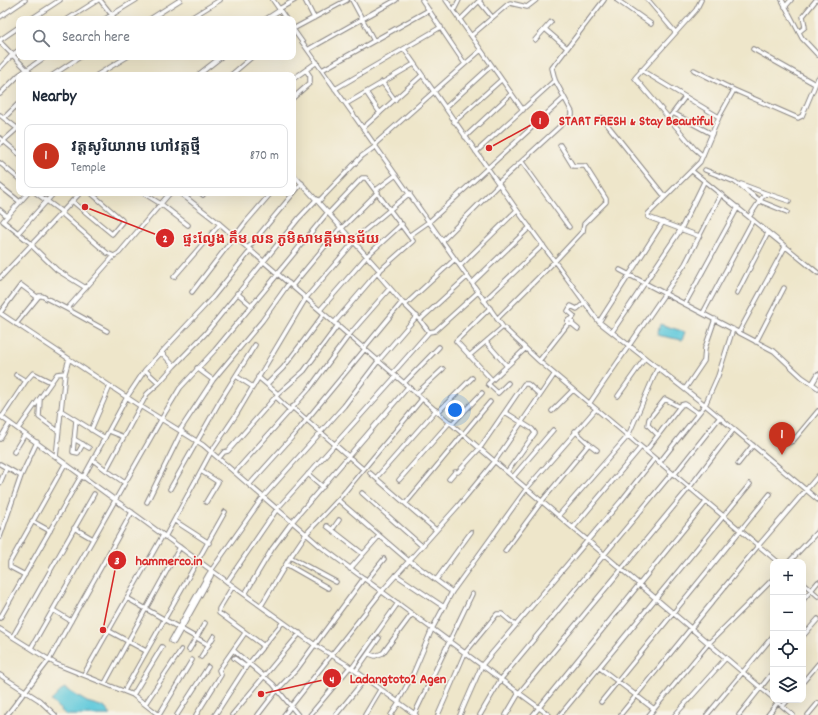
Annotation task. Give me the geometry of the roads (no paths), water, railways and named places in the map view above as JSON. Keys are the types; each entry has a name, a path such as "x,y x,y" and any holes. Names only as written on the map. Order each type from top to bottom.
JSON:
{"street":[{"path":"0,16 25,0"},
{"path":"36,16 60,0"},
{"path":"73,16 99,0 111,15 136,0"},
{"path":"125,0 128,5"},
{"path":"155,16 180,0"},
{"path":"194,16 220,0"},
{"path":"273,0 284,16"},
{"path":"270,16 295,0"},
{"path":"305,0 314,18"},
{"path":"296,27 347,0"},
{"path":"352,0 374,41"},
{"path":"308,49 396,0"},
{"path":"422,0 466,64"},
{"path":"446,0 461,19 491,66 523,110"},
{"path":"454,10 459,0"},
{"path":"461,19 480,0 492,17"},
{"path":"472,35 508,4 527,7 536,0"},
{"path":"443,240 498,184 570,118 572,112 555,80 552,68 604,0"},
{"path":"618,0 651,24"},
{"path":"648,0 675,32"},
{"path":"701,0 697,8 635,78 670,117 694,148 703,156"},
{"path":"782,0 799,32 818,54"},
{"path":"785,7 791,0"},
{"path":"799,32 805,27 803,16 816,0"},
{"path":"322,70 429,10"},
{"path":"535,40 551,22"},
{"path":"335,89 441,27"},
{"path":"16,29 0,41 16,59"},
{"path":"545,29 567,48"},
{"path":"296,33 503,326 524,349 554,375 774,559"},
{"path":"404,49 498,184 599,322 720,417 818,500"},
{"path":"753,49 815,84"},
{"path":"106,470 149,391 159,383 205,334 307,208 318,200 362,156 481,50"},
{"path":"0,68 16,52"},
{"path":"17,60 29,72"},
{"path":"22,72 40,60"},
{"path":"58,72 76,60"},
{"path":"102,72 122,60"},
{"path":"202,72 217,60"},
{"path":"234,72 248,60"},
{"path":"296,77 317,62"},
{"path":"346,104 414,64"},
{"path":"445,108 491,66"},
{"path":"296,95 310,83 310,76 306,70"},
{"path":"641,70 685,98 719,117"},
{"path":"694,70 734,90 798,118 802,116 818,78"},
{"path":"364,128 422,75"},
{"path":"0,94 16,78"},
{"path":"454,122 501,80"},
{"path":"476,152 555,80"},
{"path":"382,82 395,100"},
{"path":"699,236 647,216 692,171 703,156 719,117 734,90"},
{"path":"366,92 380,113"},
{"path":"465,137 511,94"},
{"path":"410,235 430,221 564,98"},
{"path":"670,117 685,98"},
{"path":"16,105 2,117 16,127"},
{"path":"673,113 712,134"},
{"path":"602,118 665,197"},
{"path":"0,144 2,140 16,130"},
{"path":"2,140 16,152"},
{"path":"497,319 583,231 584,224 606,201 585,166 573,166 560,145"},
{"path":"522,162 569,228"},
{"path":"0,163 16,176"},
{"path":"705,170 789,201"},
{"path":"692,171 818,273"},
{"path":"147,502 181,430 213,380 290,285 341,227 377,191 396,175"},
{"path":"296,177 367,256 390,288 429,332"},
{"path":"31,648 161,418 180,388 215,350 252,306 328,212 362,178 367,178 413,239 412,243 379,272 336,324 304,372 277,396 252,426 228,451 224,452 219,458"},
{"path":"612,332 646,284 681,229 704,182"},
{"path":"735,182 760,201 787,212"},
{"path":"296,191 302,183"},
{"path":"0,186 20,202"},
{"path":"749,217 765,192"},
{"path":"84,674 127,598 164,536 175,521 211,452 236,415 306,298 353,242 390,208 410,193"},
{"path":"589,404 685,264 721,194"},
{"path":"25,196 6,216 3,222 32,245 57,270 86,288"},
{"path":"40,196 107,253 114,256"},
{"path":"18,233 51,196"},
{"path":"0,278 77,196"},
{"path":"72,201 112,234 122,220 94,196"},
{"path":"148,196 188,225"},
{"path":"67,309 114,256 119,253 168,196"},
{"path":"192,292 235,236 268,196"},
{"path":"0,618 93,460 127,396 145,370 213,297 292,196"},
{"path":"186,197 235,236 290,285 379,360 416,394 770,696"},
{"path":"685,304 738,207"},
{"path":"0,210 6,216"},
{"path":"460,266 517,210"},
{"path":"703,313 753,220"},
{"path":"599,322 663,222"},
{"path":"174,277 220,224"},
{"path":"320,310 367,256 402,224"},
{"path":"472,283 530,227"},
{"path":"737,293 768,233"},
{"path":"484,301 543,244"},
{"path":"739,332 785,247"},
{"path":"249,484 306,420 404,303 455,259"},
{"path":"620,270 774,351 818,388"},
{"path":"180,629 208,574 263,497 344,406 379,360 418,318 467,277"},
{"path":"107,331 42,296 37,297 21,285 0,313 140,406 197,441 219,458 277,510 350,569 382,590 448,641 549,715"},
{"path":"235,472 326,369 349,335 390,288"},
{"path":"756,342 784,288"},
{"path":"227,582 277,510 336,444 429,332 436,331 478,292"},
{"path":"237,293 252,306"},
{"path":"16,324 37,297"},
{"path":"578,320 568,311 569,308 571,306 578,309 584,303"},
{"path":"490,308 457,340 457,343 492,380"},
{"path":"267,384 283,368 324,314"},
{"path":"539,361 574,316"},
{"path":"685,389 704,361 705,348 715,320"},
{"path":"570,322 578,329"},
{"path":"469,356 503,326"},
{"path":"660,463 705,405 718,376 733,329"},
{"path":"486,342 508,366"},
{"path":"170,489 255,345"},
{"path":"404,383 439,348"},
{"path":"508,384 496,393 488,384 524,349"},
{"path":"161,352 174,366"},
{"path":"618,396 645,358"},
{"path":"56,457 60,410 65,373 69,359"},
{"path":"559,516 628,436 658,367"},
{"path":"197,368 213,380"},
{"path":"416,394 443,369"},
{"path":"145,370 159,383"},
{"path":"51,382 33,373 1,416 82,477 115,499 227,582 315,645 351,667 415,715 436,672 448,641 472,594"},
{"path":"18,429 57,374 65,373"},
{"path":"812,384 818,374"},
{"path":"16,375 26,381"},
{"path":"284,715 382,590 495,461 554,375"},
{"path":"236,376 252,387"},
{"path":"258,377 267,384 277,396 336,444 363,469"},
{"path":"376,478 437,411 472,378"},
{"path":"449,479 455,472 458,472 480,448 524,384 527,383 540,395"},
{"path":"91,430 110,386"},
{"path":"245,594 272,549 292,522 408,387"},
{"path":"552,411 573,390"},
{"path":"399,480 451,423 482,393"},
{"path":"39,417 40,399"},
{"path":"261,606 290,557 306,534 338,500 422,399"},
{"path":"658,435 648,425 656,409 665,399 680,407"},
{"path":"406,503 490,402"},
{"path":"646,451 680,407 685,404 698,413"},
{"path":"392,715 413,674 432,629 452,592 527,488 575,431 596,409"},
{"path":"60,410 105,438"},
{"path":"788,443 793,441 818,410"},
{"path":"31,411 58,431"},
{"path":"504,412 532,429 535,434 507,472"},
{"path":"480,715 501,679 720,417"},
{"path":"76,420 74,453 78,453 83,444"},
{"path":"0,439 10,423"},
{"path":"506,715 519,693 689,488 734,429"},
{"path":"109,430 124,437"},
{"path":"513,477 553,430"},
{"path":"575,431 597,450"},
{"path":"14,452 24,434"},
{"path":"74,439 89,448"},
{"path":"0,537 21,476 37,442"},
{"path":"505,550 542,501 589,444"},
{"path":"738,464 753,445"},
{"path":"573,528 641,448"},
{"path":"460,715 482,665 586,540 621,501 654,459"},
{"path":"93,460 125,483"},
{"path":"0,464 6,469 21,476"},
{"path":"25,575 9,565 32,521 66,464"},
{"path":"0,483 6,469"},
{"path":"201,471 218,482 206,502"},
{"path":"370,473 436,530"},
{"path":"308,474 323,487"},
{"path":"621,714 758,546 818,476"},
{"path":"560,715 750,484"},
{"path":"362,493 422,546"},
{"path":"13,636 94,494"},
{"path":"601,702 770,494"},
{"path":"338,500 379,536 452,592"},
{"path":"533,715 706,502"},
{"path":"7,715 49,660 132,512"},
{"path":"124,690 209,543 225,512"},
{"path":"332,530 339,520"},
{"path":"32,521 50,531"},
{"path":"175,521 209,543"},
{"path":"327,526 363,554"},
{"path":"74,528 93,539"},
{"path":"792,559 818,531"},
{"path":"436,580 471,532"},
{"path":"350,569 379,536"},
{"path":"105,683 180,547"},
{"path":"290,557 336,582"},
{"path":"258,715 278,689 297,669 365,579 384,559"},
{"path":"286,564 328,588"},
{"path":"396,575 444,607"},
{"path":"649,715 708,644 770,582"},
{"path":"806,596 818,582"},
{"path":"233,586 218,612 264,646"},
{"path":"806,586 818,596"},
{"path":"127,598 208,645"},
{"path":"310,715 351,667 398,602"},
{"path":"52,610 71,621"},
{"path":"368,654 375,656 383,653 412,614"},
{"path":"438,715 465,653 497,614 502,614 516,625"},
{"path":"806,632 818,618"},
{"path":"215,715 248,665 283,622"},
{"path":"189,650 205,623"},
{"path":"0,629 49,660 124,690 159,715 192,660"},
{"path":"109,631 146,651"},
{"path":"196,715 221,676 219,670 245,633"},
{"path":"232,715 300,633"},
{"path":"201,657 214,636"},
{"path":"356,671 380,638"},
{"path":"706,715 770,639"},
{"path":"132,695 162,647"},
{"path":"145,704 181,650"},
{"path":"233,650 248,665"},
{"path":"234,658 248,665 265,677 278,689 298,715"},
{"path":"675,715 726,658"},
{"path":"806,678 818,664"},
{"path":"177,715 208,667"},
{"path":"600,668 654,709"},
{"path":"0,674 55,715"},
{"path":"739,715 770,676"},
{"path":"336,715 365,679"},
{"path":"365,715 380,690"},
{"path":"768,715 774,703"},
{"path":"779,703 793,715"},
{"path":"808,715 818,703"}],"water":[{"path":"660,324 685,332 682,340 657,335"},
{"path":"64,688 87,702 104,707 111,715 66,715 51,701"}],"place":[{"name":"START FRESH & Stay Beautiful","path":"489,148"},
{"name":"ផ្ទះល្វែង គឹម លន ភូមិសាមគ្គីមានជ័យ","path":"85,207"},
{"name":"វត្តសូរិយារាម ហៅវត្តថ្មី","path":"782,455"},
{"name":"hammerco.in","path":"103,630"},
{"name":"Ladangtoto2 Agen","path":"261,694"}]}
